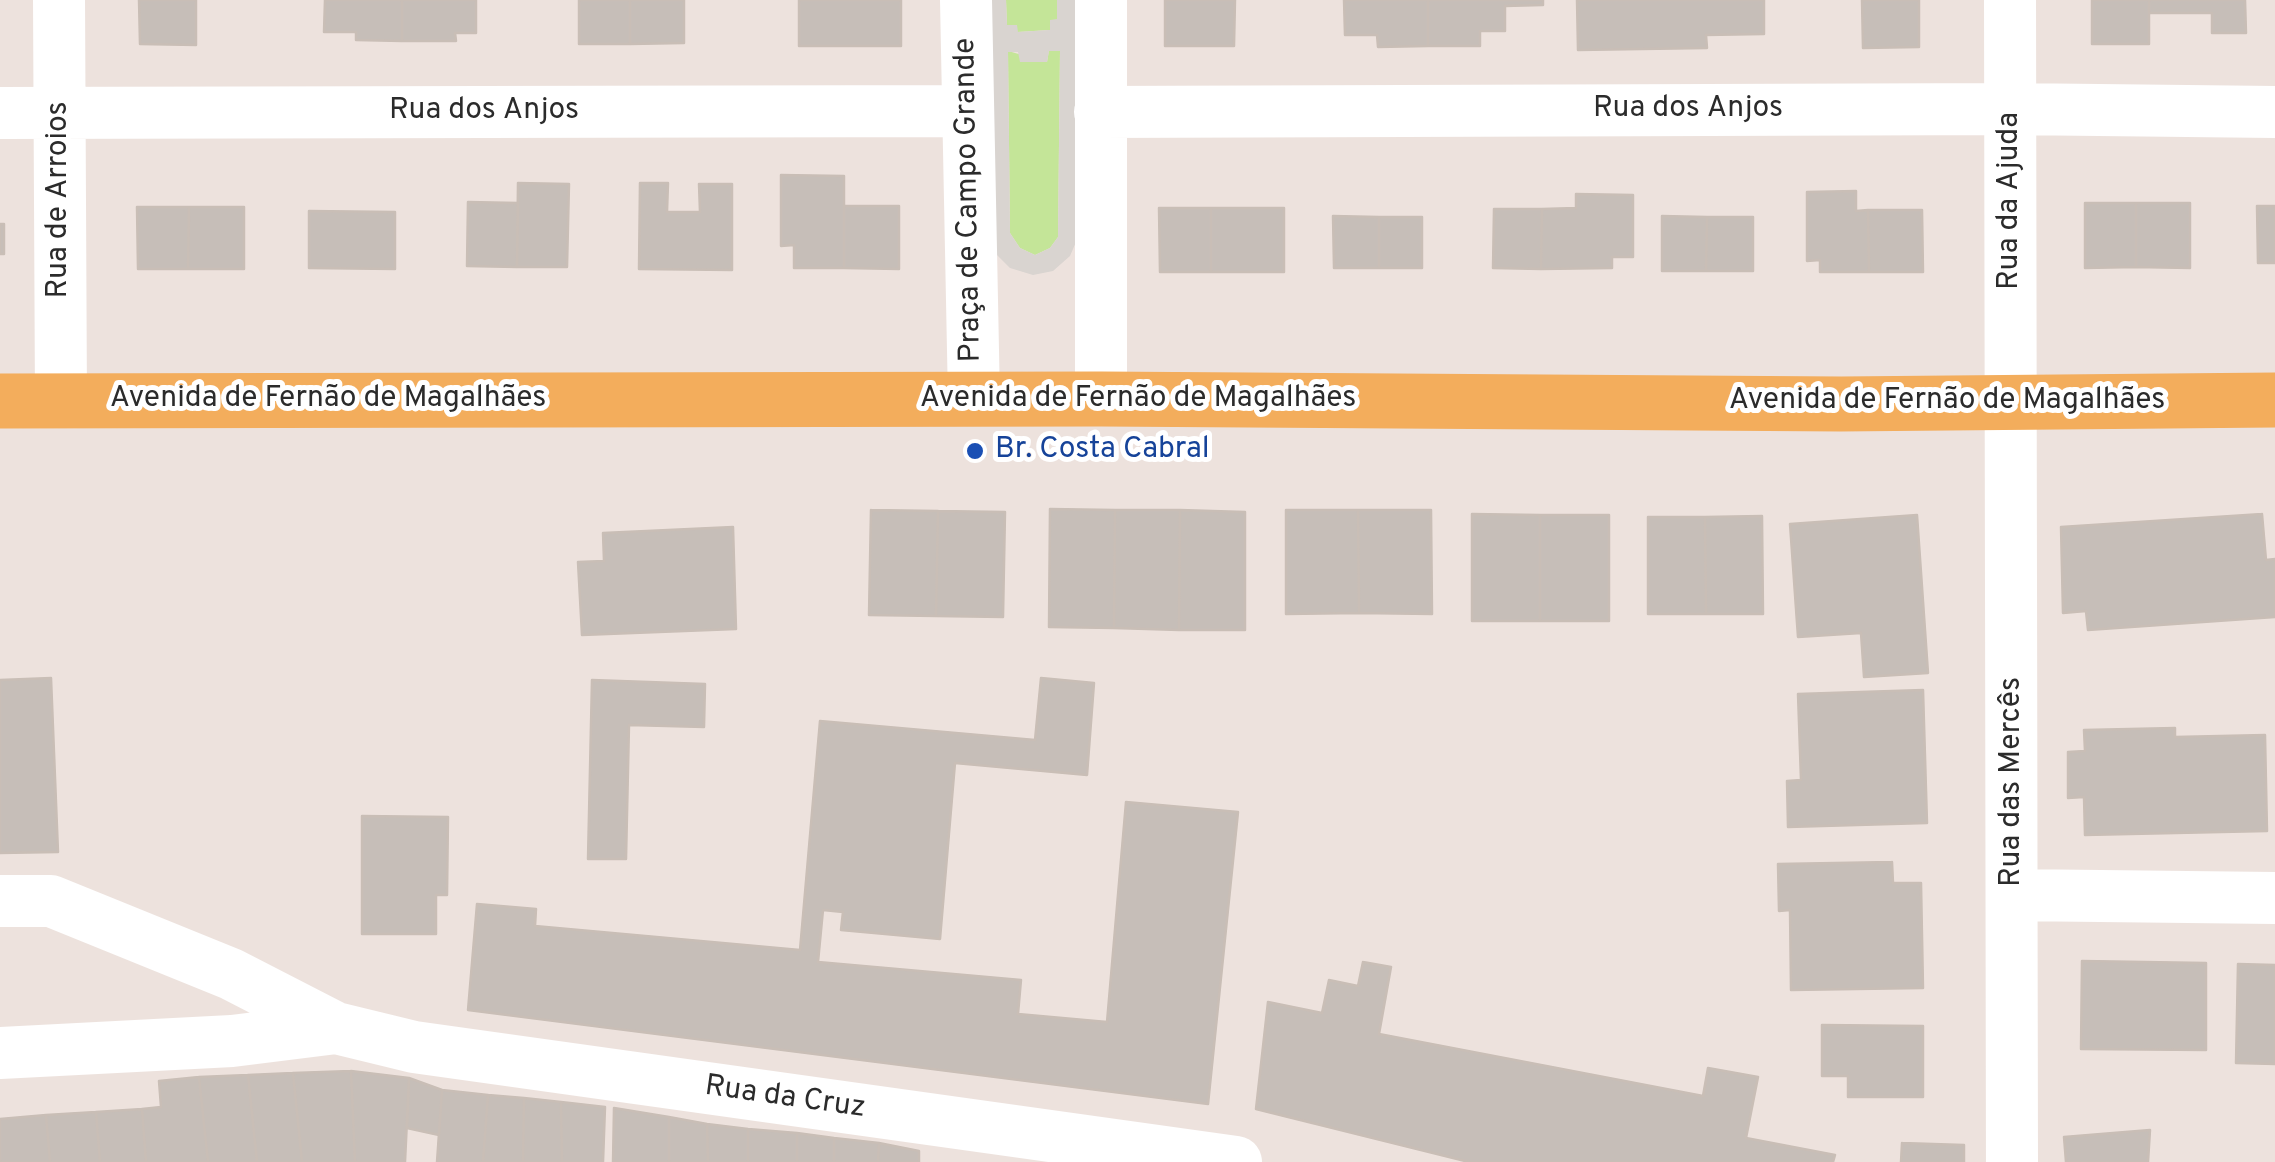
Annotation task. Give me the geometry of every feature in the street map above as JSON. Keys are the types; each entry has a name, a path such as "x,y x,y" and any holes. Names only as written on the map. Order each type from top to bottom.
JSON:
{"main road":[{"name":"Avenida de Fernão de Magalhães","path":"0,401 2275,400"}],"street":[{"name":"Rua de Arroios","path":"59,0 61,401"},
{"name":"Praça de Campo Grande","path":"966,0 974,400"},
{"path":"1100,0 1101,400"},
{"name":"Rua da Ajuda","path":"2010,0 2012,403"},
{"name":"Rua dos Anjos","path":"0,113 968,111"},
{"name":"Rua dos Anjos","path":"1100,112 2275,112"},
{"name":"Rua das Mercês","path":"2012,403 2012,1162"},
{"path":"2013,895 2275,898"},
{"name":"Rua da Cruz","path":"0,900 50,900 231,974 336,1028 444,1052 932,1141 1236,1162"},
{"name":"Rua da Cruz","path":"0,1053 232,1040 336,1028"}],"green space":[{"path":"1006,0 1057,0 1057,20 1050,30 1017,32 1007,25"},
{"path":"1049,50 1060,50 1058,237 1050,248 1035,255 1020,248 1010,233 1008,51 1047,62"}],"shaded area":[{"path":"988,0 1006,0 1007,25 1017,25 1018,32 1050,30 1050,20 1057,19 1057,0 1079,0 1082,228 1070,256 1053,271 1033,275 1010,268 995,253","holes":["1049,51 1060,51 1058,237 1050,248 1035,255 1020,248 1010,233 1008,52 1018,52 1020,62 1047,62"]}],"building":[{"path":"139,0 196,0 196,45 140,44"},
{"path":"325,0 402,0 402,41 356,40 356,32 324,32"},
{"path":"402,0 476,0 476,33 455,33 456,41 402,41"},
{"path":"579,0 630,0 630,44 579,44"},
{"path":"630,0 684,0 684,43 630,44"},
{"path":"799,0 901,0 901,46 799,46"},
{"path":"1165,0 1235,0 1234,46 1165,46"},
{"path":"1344,0 1428,0 1428,46 1378,47 1377,35 1345,35"},
{"path":"1428,0 1543,0 1543,5 1505,6 1505,31 1480,31 1480,46 1428,46"},
{"path":"1577,0 1764,0 1764,34 1706,35 1707,48 1578,50"},
{"path":"1862,0 1919,0 1919,47 1863,48"},
{"path":"2092,0 2149,0 2149,44 2092,44"},
{"path":"2149,0 2245,0 2246,33 2212,33 2212,13 2149,13"},
{"path":"781,175 844,176 844,268 794,268 794,245 781,246"},
{"path":"518,183 569,184 567,267 517,267"},
{"path":"640,183 668,183 667,212 700,212 699,184 732,184 732,270 639,269"},
{"path":"1856,191 1856,211 1868,210 1869,272 1820,272 1820,260 1807,261 1807,192"},
{"path":"1576,194 1633,195 1633,257 1612,257 1612,268 1541,269 1542,209 1576,208"},
{"path":"468,202 518,203 517,267 467,266"},
{"path":"2085,203 2136,203 2136,267 2085,268"},
{"path":"2136,203 2190,203 2190,268 2136,267"},
{"path":"844,206 899,206 899,269 844,268"},
{"path":"2257,206 2275,206 2275,263 2258,263"},
{"path":"137,207 189,207 188,269 138,269"},
{"path":"189,207 244,207 244,269 188,269"},
{"path":"1159,208 1211,208 1211,272 1160,272"},
{"path":"1211,208 1284,208 1284,272 1211,272"},
{"path":"1494,209 1542,209 1541,269 1493,268"},
{"path":"1868,210 1922,210 1923,272 1869,272"},
{"path":"309,211 395,212 395,269 309,268"},
{"path":"1333,216 1379,217 1379,268 1334,268"},
{"path":"1662,216 1707,217 1706,271 1662,271"},
{"path":"1379,217 1422,217 1422,268 1379,268"},
{"path":"1707,217 1753,217 1753,271 1706,271"},
{"path":"0,224 4,224 4,254 0,254"},
{"path":"1050,509 1115,510 1114,628 1049,627"},
{"path":"871,510 938,511 936,616 869,615"},
{"path":"1115,510 1180,510 1179,630 1114,628"},
{"path":"1180,510 1245,512 1245,630 1179,630"},
{"path":"1286,510 1358,510 1359,613 1286,614"},
{"path":"1358,510 1431,510 1432,614 1359,613"},
{"path":"938,511 1005,512 1003,617 936,616"},
{"path":"1472,514 1540,515 1540,621 1472,621"},
{"path":"2262,514 2266,560 2275,559 2275,617 2088,630 2086,611 2063,613 2061,527"},
{"path":"1540,515 1609,515 1609,621 1540,621"},
{"path":"1917,515 1928,673 1864,677 1861,633 1798,637 1790,524"},
{"path":"1762,516 1763,614 1706,614 1705,517"},
{"path":"1648,517 1705,517 1706,614 1648,614"},
{"path":"733,527 736,629 582,635 578,562 604,561 603,533"},
{"path":"51,678 58,852 0,853 0,680"},
{"path":"1041,678 1094,683 1087,775 955,763 940,939 841,930 843,912 823,910 818,962 1021,980 1018,1014 1107,1022 1126,802 1238,812 1208,1104 468,1010 477,904 536,909 535,926 800,950 820,721 1035,740"},
{"path":"592,680 705,684 704,727 629,725 626,859 588,859"},
{"path":"1923,690 1927,823 1788,827 1787,781 1801,780 1798,694"},
{"path":"2175,728 2175,737 2265,735 2267,831 2085,835 2084,797 2068,798 2068,752 2085,751 2084,730"},
{"path":"362,816 448,817 447,895 436,895 436,934 362,934"},
{"path":"1892,862 1893,883 1921,883 1923,988 1791,990 1790,910 1779,911 1778,864"},
{"path":"2082,961 2206,963 2206,1050 2081,1049"},
{"path":"1363,962 1391,967 1379,1034 1703,1096 1708,1068 1758,1077 1746,1138 1835,1155 1833,1162 1469,1162 1256,1109 1268,1002 1322,1013 1329,980 1358,986"},
{"path":"2238,964 2275,965 2275,1064 2236,1063"},
{"path":"1822,1025 1923,1026 1923,1097 1848,1097 1848,1076 1822,1076"},
{"path":"351,1071 409,1078 405,1162 355,1162"},
{"path":"351,1071 355,1162 302,1162 293,1073"},
{"path":"293,1073 302,1162 257,1162 248,1075"},
{"path":"248,1075 257,1162 208,1162 199,1077"},
{"path":"199,1077 208,1162 146,1162 142,1109 161,1107 159,1081"},
{"path":"409,1078 442,1090 439,1135 407,1128"},
{"path":"442,1090 488,1095 483,1162 437,1162"},
{"path":"488,1095 524,1098 523,1162 483,1162"},
{"path":"524,1098 561,1102 562,1162 523,1162"},
{"path":"561,1102 605,1107 603,1162 562,1162"},
{"path":"614,1108 669,1117 669,1162 613,1162"},
{"path":"142,1109 146,1162 100,1162 96,1112"},
{"path":"96,1112 100,1162 50,1162 46,1115"},
{"path":"46,1115 50,1162 0,1162 0,1119"},
{"path":"669,1117 707,1124 708,1162 669,1162"},
{"path":"707,1124 748,1129 748,1162 708,1162"},
{"path":"748,1129 797,1133 797,1162 748,1162"},
{"path":"2150,1130 2148,1162 2066,1162 2064,1137"},
{"path":"797,1133 834,1138 834,1162 797,1162"},
{"path":"834,1138 879,1143 878,1162 834,1162"},
{"path":"879,1143 919,1151 919,1162 878,1162"},
{"path":"1902,1143 1964,1145 1964,1162 1901,1162"}],"place":[{"name":"Br. Costa Cabral","path":"975,451"}]}
